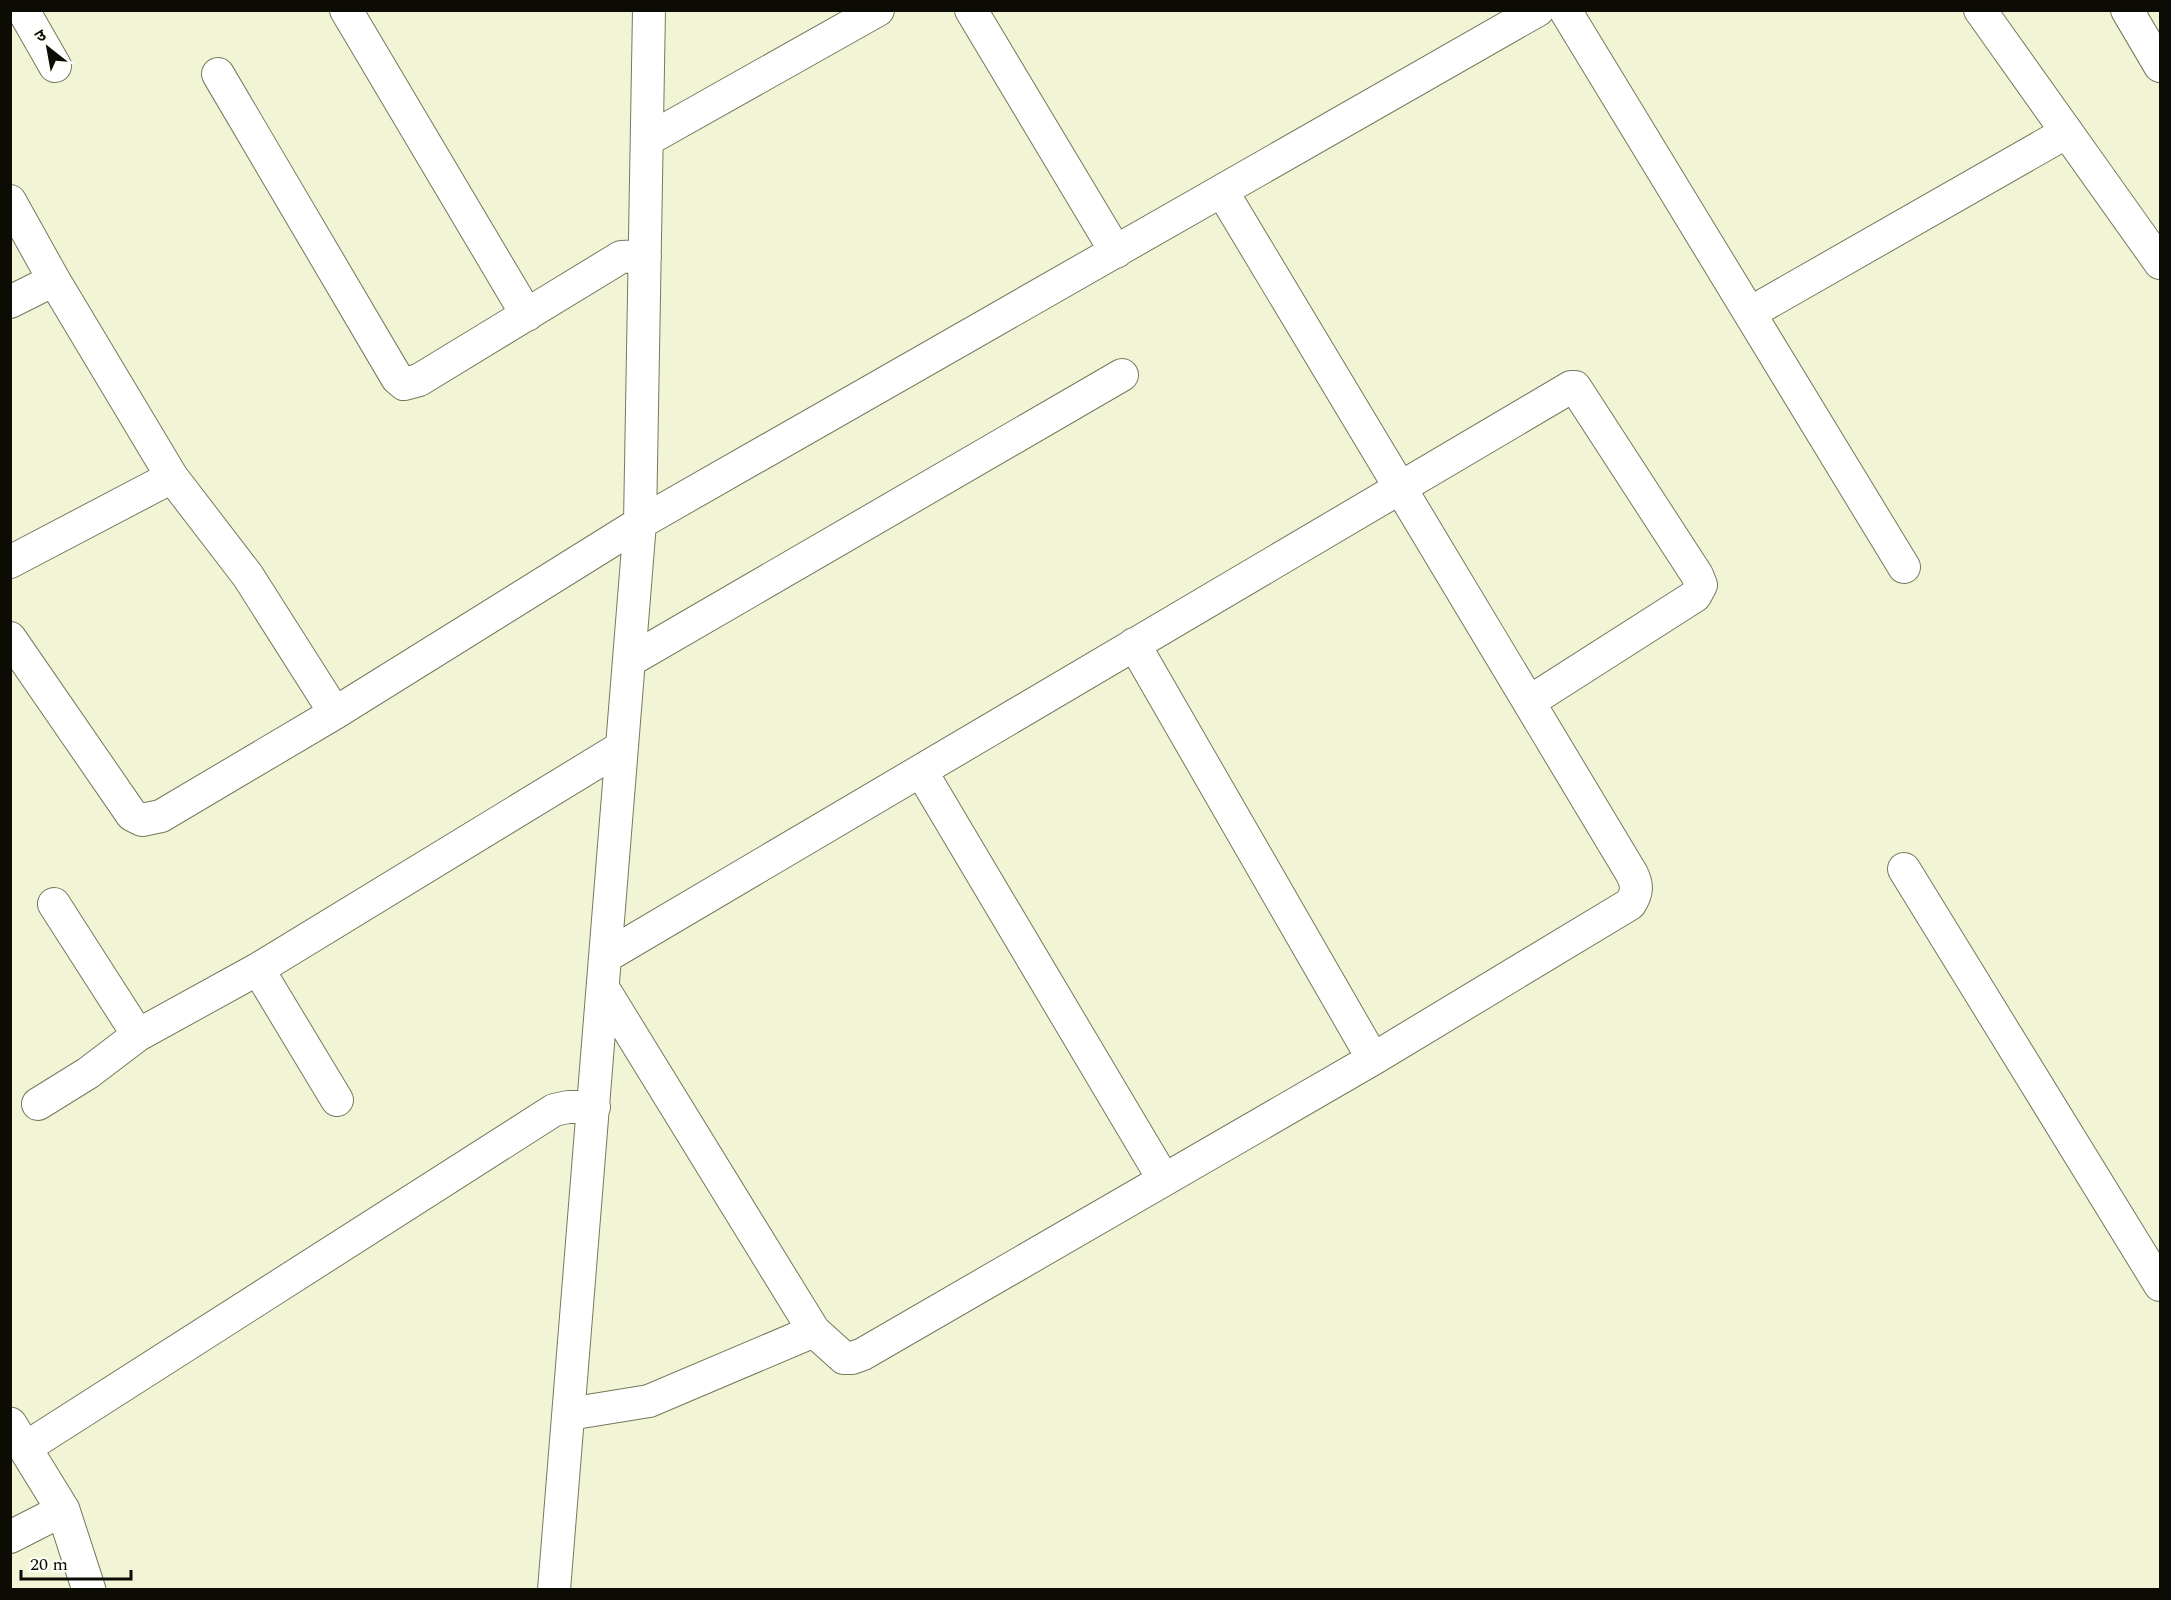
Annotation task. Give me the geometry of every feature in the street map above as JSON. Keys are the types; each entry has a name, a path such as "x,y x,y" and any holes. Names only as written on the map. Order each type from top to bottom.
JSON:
{"street":[{"path":"23,10 55,66"},
{"path":"346,10 527,315"},
{"path":"554,1590 640,523 649,10"},
{"path":"647,140 878,10"},
{"path":"971,10 1116,252"},
{"path":"10,639 132,815 142,820 161,816 335,713 640,523 1538,10"},
{"path":"1565,10 1904,567"},
{"path":"1980,10 2160,262"},
{"path":"2127,10 2160,66"},
{"path":"218,74 397,378 404,384 419,380 621,257 645,256"},
{"path":"1750,313 2067,132"},
{"path":"603,988 814,1331 844,1358 852,1358 863,1354 1373,1059 1630,904 1635,896 1637,884 1632,874 1222,191"},
{"path":"10,201 54,280 172,477 248,576 335,713"},
{"path":"10,302 54,280"},
{"path":"629,661 1122,375"},
{"path":"605,957 1400,487 1571,387 1575,387 1697,575 1701,585 1695,596 1529,702"},
{"path":"10,562 172,477"},
{"path":"1134,644 1373,1059"},
{"path":"38,1104 88,1073 138,1035 258,969 622,747"},
{"path":"921,771 1164,1180"},
{"path":"1904,869 2150,1243 2160,1285"},
{"path":"54,904 138,1035"},
{"path":"258,969 337,1100"},
{"path":"89,1590 63,1510 18,1436 554,1110 568,1107 594,1107"},
{"path":"569,1414 650,1401 814,1331"},
{"path":"10,1537 63,1510"}]}
